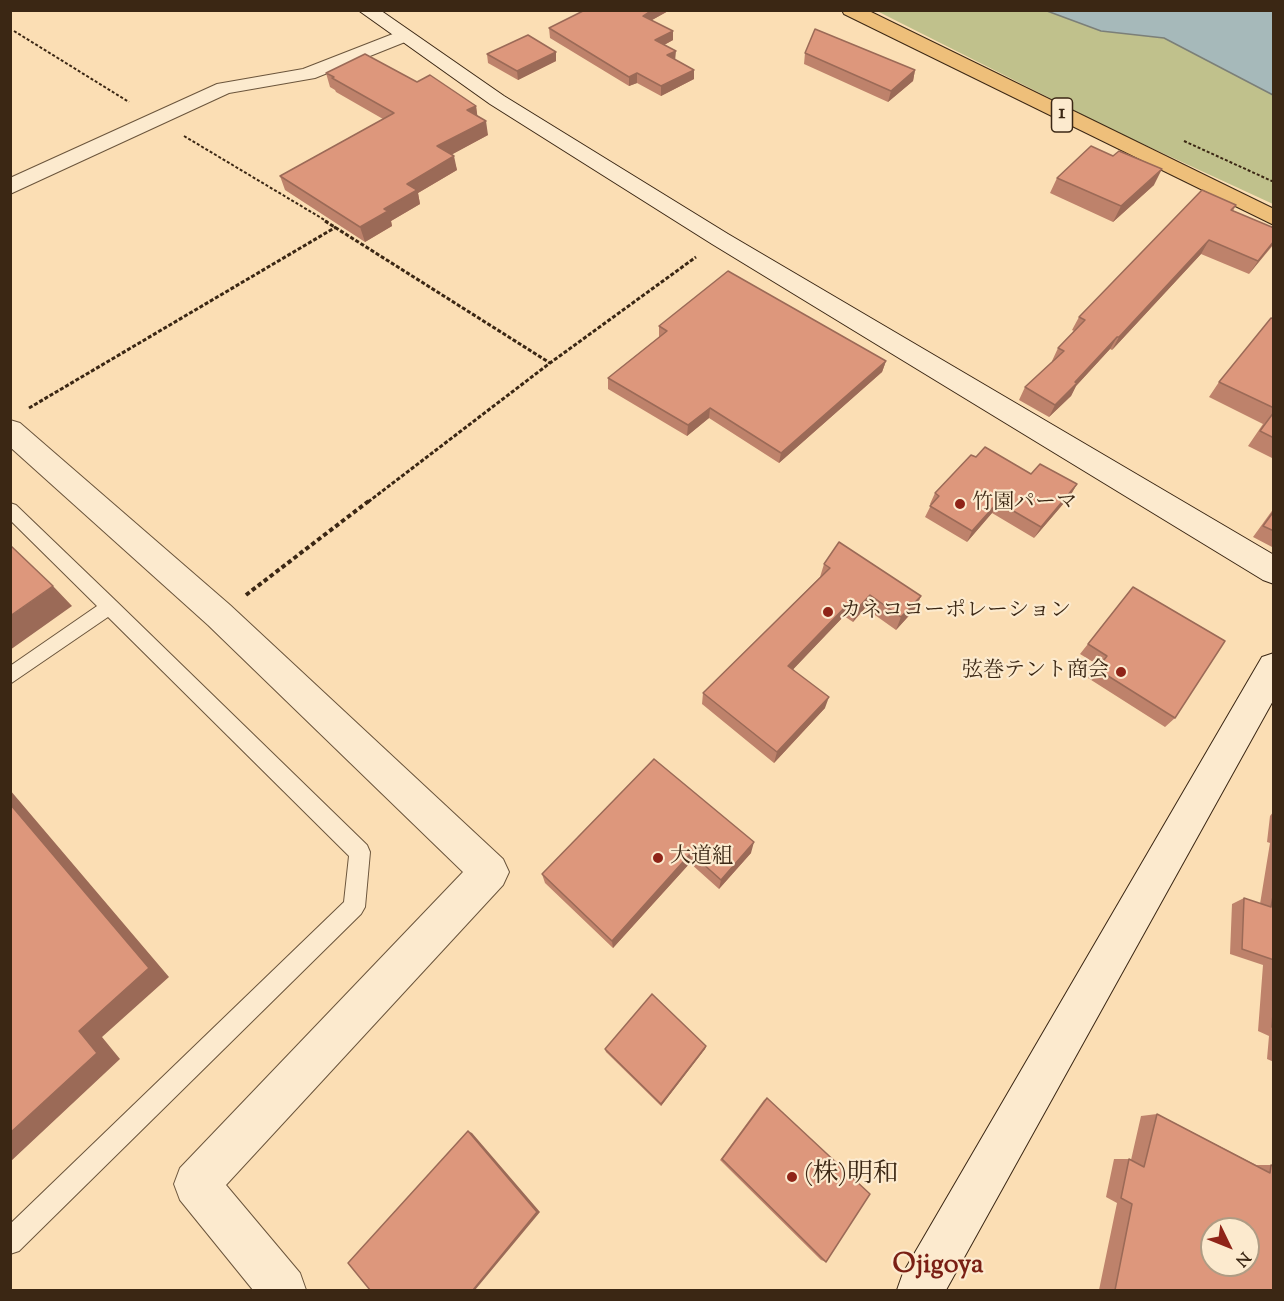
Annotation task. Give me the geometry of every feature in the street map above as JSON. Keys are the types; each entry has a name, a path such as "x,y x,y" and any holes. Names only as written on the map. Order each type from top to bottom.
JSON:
{"main road":[{"name":"1","path":"851,10 1274,218"}],"street":[{"path":"367,10 497,100 720,239 1274,571"},
{"path":"10,187 224,88 308,74 403,36"},
{"path":"16,421 490,872 196,1185 283,1290"},
{"path":"920,1290 1274,667"}],"lane":[{"path":"10,509 360,852 354,907 10,1242"},
{"path":"10,676 110,606"}],"path":[{"path":"16,421 336,227 550,363"},
{"path":"219,615 550,363 720,239"}],"green space":[{"path":"877,11 1047,11 1101,31 1164,38 1273,95 1273,204 1119,133"}],"shaded area":[{"path":"1047,11 1273,11 1273,95 1164,38 1101,31"}],"building":[{"path":"585,10 652,10 643,16 673,31 655,40 676,51 667,55 694,70 661,86 637,73 629,77 549,28"},
{"path":"815,29 915,70 891,91 805,53"},
{"path":"528,35 556,52 517,71 487,54"},
{"path":"365,54 417,82 430,75 476,106 467,110 486,121 437,146 454,156 407,184 417,190 384,209 388,211 360,227 280,176 394,113 326,73"},
{"path":"1091,146 1113,156 1119,151 1162,169 1121,206 1057,178"},
{"path":"1202,190 1236,205 1231,210 1274,228 1274,241 1258,261 1209,240 1055,405 1025,387 1064,351 1058,348 1085,320 1079,317"},
{"path":"728,271 886,361 781,453 710,408 688,425 608,378 667,331 659,326"},
{"path":"1271,318 1274,319 1274,408 1219,382"},
{"path":"1274,412 1274,438 1260,431"},
{"path":"985,447 1031,474 1040,464 1077,484 1041,527 998,502 972,531 930,506 939,496 935,493 971,455 976,457"},
{"path":"1274,511 1274,531 1263,526"},
{"path":"839,542 921,596 901,617 870,595 857,609 849,603 788,666 829,697 777,752 703,693 830,568 824,564"},
{"path":"10,545 53,586 10,616"},
{"path":"1133,587 1225,641 1175,718 1097,669 1107,656 1088,644"},
{"name":"大道組","path":"654,759 754,842 721,880 691,853 612,941 542,874"},
{"path":"10,804 149,968 79,1031 97,1053 10,1133"},
{"path":"1274,891 1274,960 1242,949 1244,898 1271,907"},
{"path":"652,994 706,1046 661,1104 605,1049"},
{"path":"1274,1000 1274,1028 1272,1027"},
{"name":"(株)明和","path":"767,1098 870,1194 826,1262 722,1159"},
{"path":"1157,1114 1270,1173 1271,1165 1274,1166 1274,1290 1115,1290 1132,1204 1121,1198 1129,1159 1144,1167"},
{"path":"468,1131 537,1212 473,1290 370,1290 348,1263"}],"place":[{"name":"竹園パーマ","path":"960,504"},
{"name":"カネココーポレーション","path":"828,612"},
{"name":"弦巻テント商会","path":"1121,672"},
{"name":"大道組","path":"658,858"},
{"name":"(株)明和","path":"792,1177"}],"district":[{"name":"Ojigoya","path":"938,1267"}]}
